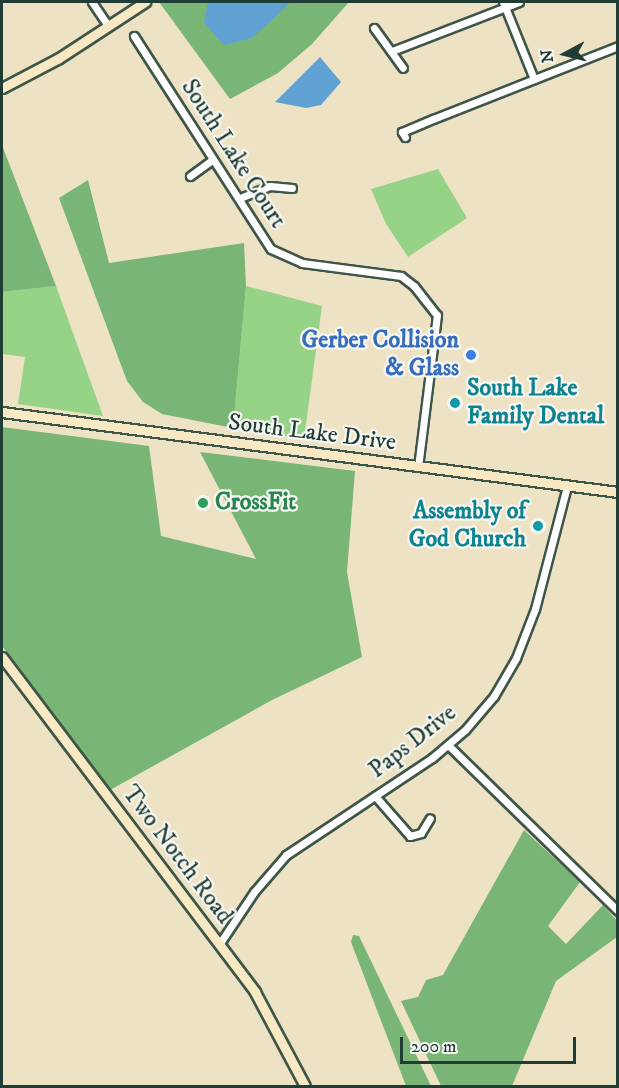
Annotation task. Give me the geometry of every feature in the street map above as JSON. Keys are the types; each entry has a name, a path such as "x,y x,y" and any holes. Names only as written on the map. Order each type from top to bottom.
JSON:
{"street":[{"path":"92,2 108,26"},
{"path":"2,88 59,58 145,2"},
{"path":"392,51 504,4 519,2"},
{"path":"504,4 534,79"},
{"path":"374,28 403,68"},
{"name":"South Lake Court","path":"134,36 271,249 302,263 401,276 414,286 437,315 418,466"},
{"path":"405,137 402,132 618,46"},
{"path":"190,176 212,160"},
{"path":"240,198 270,186 292,189"},
{"name":"South Lake Drive","path":"2,412 618,492"},
{"name":"Paps Drive","path":"220,943 258,886 286,855 448,745 494,696 516,658 535,609 567,486"},
{"name":"Two Notch Road","path":"2,657 220,943 272,1020 305,1086"},
{"path":"448,745 618,911"},
{"path":"375,796 410,836 421,833 430,818"}],"green space":[{"path":"159,2 349,2 312,44 278,73 230,99"},
{"path":"2,145 56,286 2,292"},
{"path":"438,169 467,218 408,257 386,224 371,189"},
{"path":"88,180 109,263 244,243 246,286 233,428 162,414 143,402 127,381 59,198"},
{"path":"56,286 103,416 18,404 25,357 2,354 2,292"},
{"path":"246,286 322,306 304,439 233,428"},
{"path":"2,427 149,446 161,536 256,559 200,452 355,471 347,572 362,657 272,700 110,790 2,646"},
{"path":"524,830 580,882 548,926 566,944 603,905 617,921 617,937 556,981 512,1086 441,1086 401,1001 418,997 426,980 443,975"},
{"path":"353,935 359,936 431,1086 406,1086 351,942"}],"water":[{"path":"208,2 291,2 252,38 224,45 204,23"},
{"path":"320,57 341,82 321,105 306,108 275,102"}],"place":[{"name":"Gerber Collision & Glass","path":"471,355"},
{"name":"South Lake Family Dental","path":"455,403"},
{"name":"CrossFit","path":"203,503"},
{"name":"Assembly of God Church","path":"538,526"}]}
